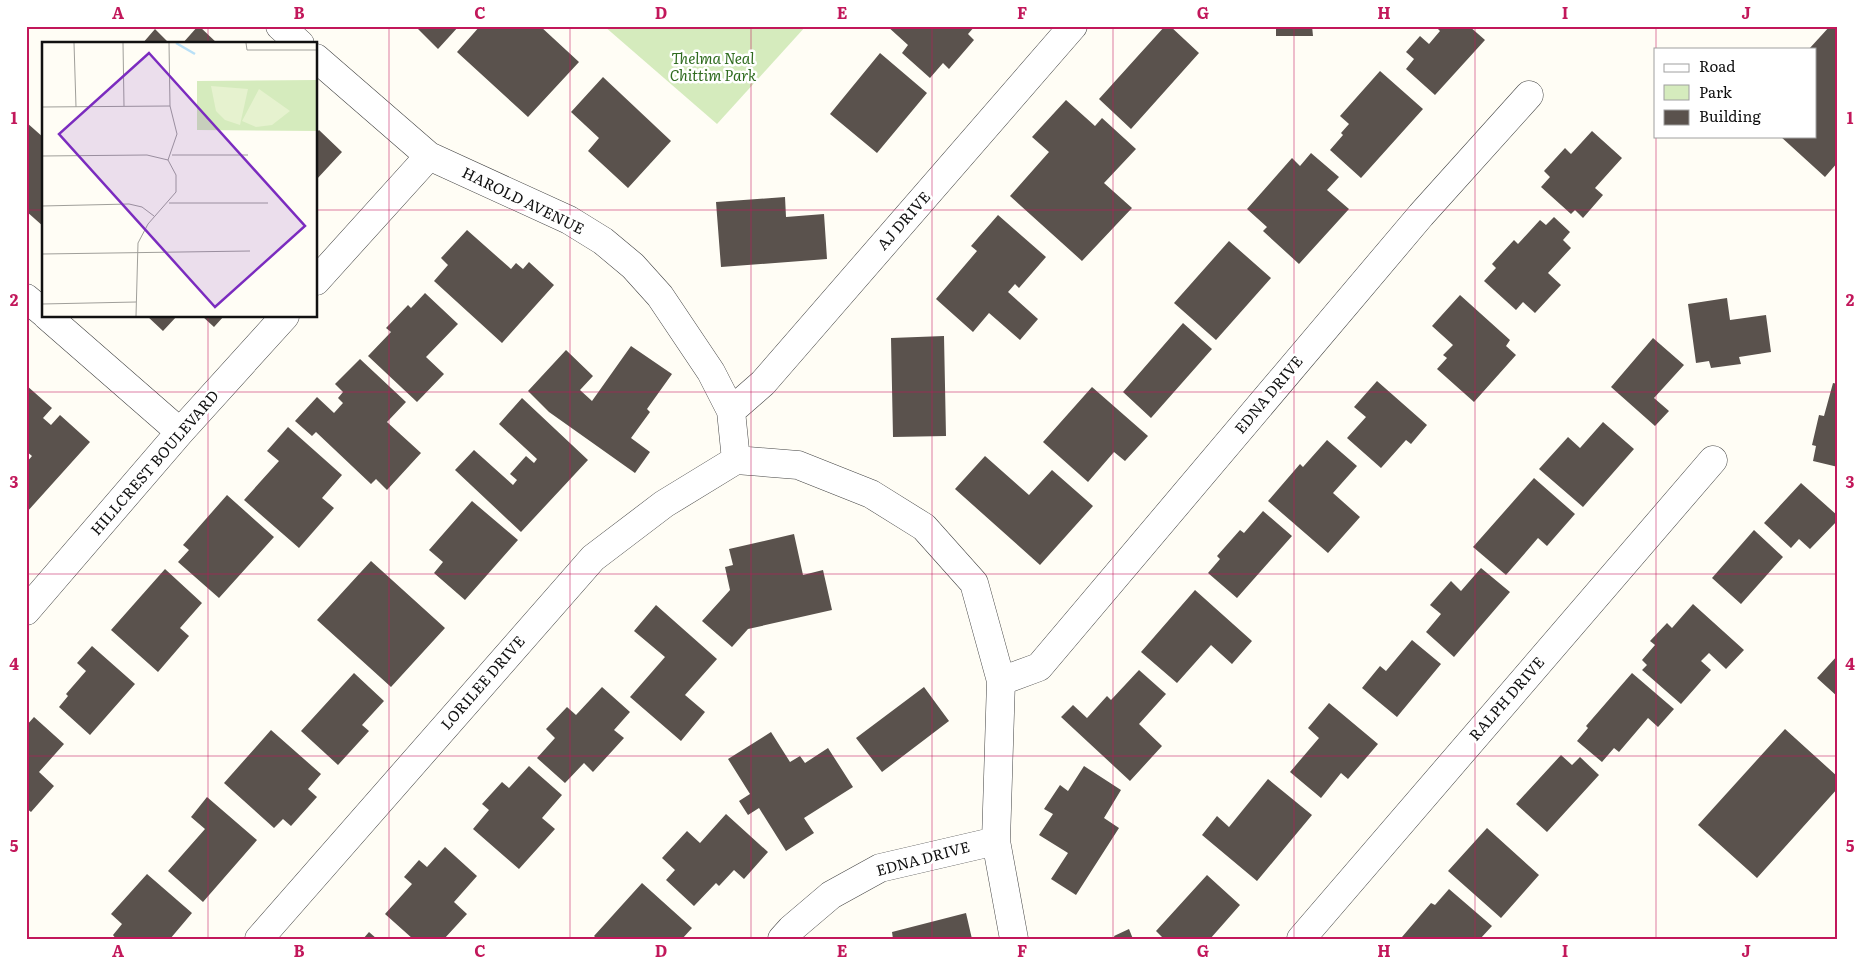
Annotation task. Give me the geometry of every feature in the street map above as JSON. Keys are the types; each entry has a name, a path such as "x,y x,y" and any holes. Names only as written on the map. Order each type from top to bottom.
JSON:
{"street":[{"path":"280,26 298,42"},
{"name":"AJ DRIVE","path":"731,411 763,383 1073,26"},
{"name":"HAROLD AVENUE","path":"318,60 429,156 569,220 610,247 633,266 660,296 711,372 731,411 736,460"},
{"name":"EDNA DRIVE","path":"1001,681 1039,667 1421,215 1530,95"},
{"path":"318,279 429,156"},
{"path":"26,298 42,311"},
{"path":"49,318 180,432"},
{"name":"HILLCREST BOULEVARD","path":"26,611 180,432 283,318"},
{"path":"736,460 798,465 871,494 924,527 974,582 1001,681 996,840 1014,939"},
{"name":"LORILEE DRIVE","path":"259,939 593,558 664,504 736,460"},
{"name":"RALPH DRIVE","path":"1301,939 1712,460"},
{"name":"EDNA DRIVE","path":"782,939 831,894 880,868 996,840"}],"green space":[{"name":"Thelma Neal Chittim Park","path":"604,26 806,26 717,124"}],"building":[{"path":"199,26 216,42 184,42"},
{"path":"415,26 459,26 438,49"},
{"path":"480,26 540,26 579,62 528,117 457,52"},
{"path":"887,26 975,26 968,34 974,40 949,69 943,63 930,78 902,53 908,45"},
{"path":"1165,26 1170,26 1199,53 1131,129 1099,99"},
{"path":"1276,26 1312,26 1313,36 1276,36"},
{"path":"1435,26 1469,26 1485,40 1435,95 1406,69 1414,59 1406,52 1420,36 1429,44 1440,31"},
{"path":"1830,26 1838,26 1838,162 1825,177 1782,138 1816,138 1816,48 1810,48"},
{"path":"155,29 168,42 144,42"},
{"path":"880,53 927,93 877,153 830,114"},
{"path":"1380,71 1423,109 1361,178 1330,150 1343,135 1341,133 1349,124 1340,116"},
{"path":"603,77 671,141 628,188 588,151 599,138 571,112"},
{"path":"1066,100 1095,126 1102,118 1136,149 1104,183 1132,208 1082,261 1010,196 1049,152 1032,137"},
{"path":"26,122 42,136 42,225 26,211"},
{"path":"318,131 342,152 318,178"},
{"path":"1592,131 1622,158 1595,188 1603,195 1583,218 1575,210 1571,214 1541,187 1550,177 1544,171 1565,148 1571,154"},
{"path":"1311,153 1339,177 1327,190 1349,209 1299,264 1263,231 1267,227 1247,209 1292,158 1300,166"},
{"path":"785,197 786,217 824,214 827,259 721,267 716,202"},
{"path":"998,215 1046,257 1019,288 1015,284 1008,292 1038,319 1020,340 989,313 973,332 936,299 977,251 971,246"},
{"path":"1554,217 1570,232 1563,240 1571,248 1548,273 1561,285 1535,313 1523,302 1516,310 1484,281 1496,268 1492,264 1514,240 1518,244 1540,220 1546,225"},
{"path":"467,230 511,269 516,263 523,269 529,262 554,285 502,343 434,281 448,265 441,258"},
{"path":"1229,241 1271,278 1216,340 1174,303"},
{"path":"425,293 458,324 426,357 444,374 417,402 368,356 391,332 386,328 408,305 411,308"},
{"path":"1460,295 1510,340 1506,346 1516,355 1474,402 1437,369 1447,358 1443,355 1453,345 1432,326"},
{"path":"1727,298 1730,320 1766,315 1771,352 1739,357 1741,364 1711,368 1709,361 1696,363 1688,304"},
{"path":"149,318 175,318 163,331"},
{"path":"204,318 222,318 214,327"},
{"path":"1183,323 1212,349 1151,418 1123,392"},
{"path":"944,336 946,436 893,437 891,338"},
{"path":"1653,338 1684,365 1654,398 1669,411 1655,426 1611,387"},
{"path":"631,346 672,374 647,409 650,412 631,438 650,452 635,473 549,412 528,391 566,350 593,376 580,390 592,401"},
{"path":"360,359 406,402 387,422 421,453 387,490 376,479 371,484 316,432 312,436 295,421 317,397 334,413 343,403 338,398 343,392 335,384"},
{"path":"1377,381 1427,425 1411,444 1406,440 1381,468 1347,438 1366,417 1354,407"},
{"path":"1833,383 1838,384 1838,467 1813,461 1816,446 1812,445 1819,415 1824,416"},
{"path":"26,385 52,408 43,418 51,425 60,415 90,442 26,513 26,463 32,456 26,451"},
{"path":"1092,387 1148,436 1125,461 1114,452 1088,482 1043,442"},
{"path":"522,398 588,460 521,532 455,470 474,450 513,485 517,480 510,474 526,456 534,463 537,459 499,424"},
{"path":"1603,422 1634,449 1583,507 1539,469 1568,437 1580,448"},
{"path":"288,427 342,475 322,498 334,508 299,548 244,500 279,461 267,451"},
{"path":"1327,440 1357,466 1333,493 1360,517 1328,553 1268,501 1300,464 1303,467"},
{"path":"985,456 1029,495 1052,470 1093,506 1040,565 955,489"},
{"path":"1534,478 1575,514 1547,546 1538,538 1506,575 1473,547"},
{"path":"1801,483 1838,516 1838,520 1810,549 1799,539 1791,548 1764,523"},
{"path":"227,495 274,537 219,598 178,562 189,550 183,545"},
{"path":"472,501 518,540 465,600 434,573 443,562 429,550"},
{"path":"1263,511 1292,536 1237,598 1208,573 1220,559 1217,556 1240,530 1244,533"},
{"path":"1754,530 1783,557 1741,604 1712,578"},
{"path":"794,534 803,575 823,570 832,610 748,629 732,647 702,621 730,590 725,567 733,565 729,549"},
{"path":"371,561 445,628 391,687 317,620"},
{"path":"1481,568 1510,592 1454,657 1426,632 1441,614 1430,605 1451,581 1461,591"},
{"path":"165,569 202,603 180,628 189,636 158,672 111,630"},
{"path":"1195,590 1252,641 1232,664 1211,645 1177,683 1141,652"},
{"path":"1693,604 1744,650 1726,669 1709,653 1701,661 1711,670 1681,704 1642,670 1647,665 1642,660 1655,645 1650,641 1667,623 1672,628"},
{"path":"656,605 717,659 685,695 705,712 681,741 630,697 665,657 634,631"},
{"path":"1412,640 1441,664 1397,717 1362,688 1380,666 1386,671"},
{"path":"92,646 135,684 90,735 59,707 68,696 66,694 86,671 77,663"},
{"path":"1838,655 1838,697 1817,678"},
{"path":"1139,670 1166,694 1139,724 1162,746 1130,781 1061,717 1073,705 1087,718 1107,696 1111,700"},
{"path":"354,673 384,701 362,725 369,731 338,765 301,731"},
{"path":"1632,673 1674,709 1658,727 1648,718 1619,752 1614,748 1602,762 1577,741 1588,728 1586,726"},
{"path":"602,687 630,712 614,730 624,738 593,772 584,763 565,783 537,758 555,738 546,729 567,707 576,715"},
{"path":"924,687 949,721 882,772 856,738"},
{"path":"1329,703 1378,744 1348,779 1341,773 1321,798 1290,772 1319,738 1308,728"},
{"path":"34,717 64,744 39,772 54,786 31,812 26,808 26,726"},
{"path":"1785,729 1838,777 1838,788 1757,878 1698,825"},
{"path":"271,730 321,774 308,789 317,797 291,826 283,819 274,828 224,783"},
{"path":"771,732 790,762 800,756 805,763 828,748 853,787 804,818 814,833 786,851 759,808 748,815 739,801 750,794 728,759"},
{"path":"1561,755 1572,765 1580,757 1599,775 1547,832 1516,804"},
{"path":"529,766 562,795 542,818 555,829 519,869 473,829 489,810 482,804 502,782 509,788"},
{"path":"1084,766 1121,790 1104,818 1119,828 1076,895 1051,879 1068,853 1039,835 1053,814 1044,809 1060,785 1068,791"},
{"path":"1268,779 1312,815 1257,881 1202,835 1217,816 1229,827"},
{"path":"207,797 257,840 203,902 168,871 205,829 191,817"},
{"path":"726,814 768,852 744,879 734,870 719,886 716,883 694,906 666,880 675,870 662,858 687,831 700,843"},
{"path":"1487,828 1539,875 1501,918 1448,871"},
{"path":"445,847 477,876 454,902 467,914 444,939 413,939 385,914 412,884 404,877 419,860 427,867"},
{"path":"147,874 192,913 170,939 116,939 113,935 122,924 111,914"},
{"path":"1207,875 1240,905 1210,939 1164,939 1156,931"},
{"path":"642,883 692,928 682,939 597,939 594,936"},
{"path":"1449,889 1492,926 1480,939 1405,939 1402,937 1431,903 1435,905"},
{"path":"966,913 972,939 893,939 892,932"},
{"path":"1129,929 1133,939 1115,939 1114,936"},
{"path":"369,932 377,939 363,939"}]}
